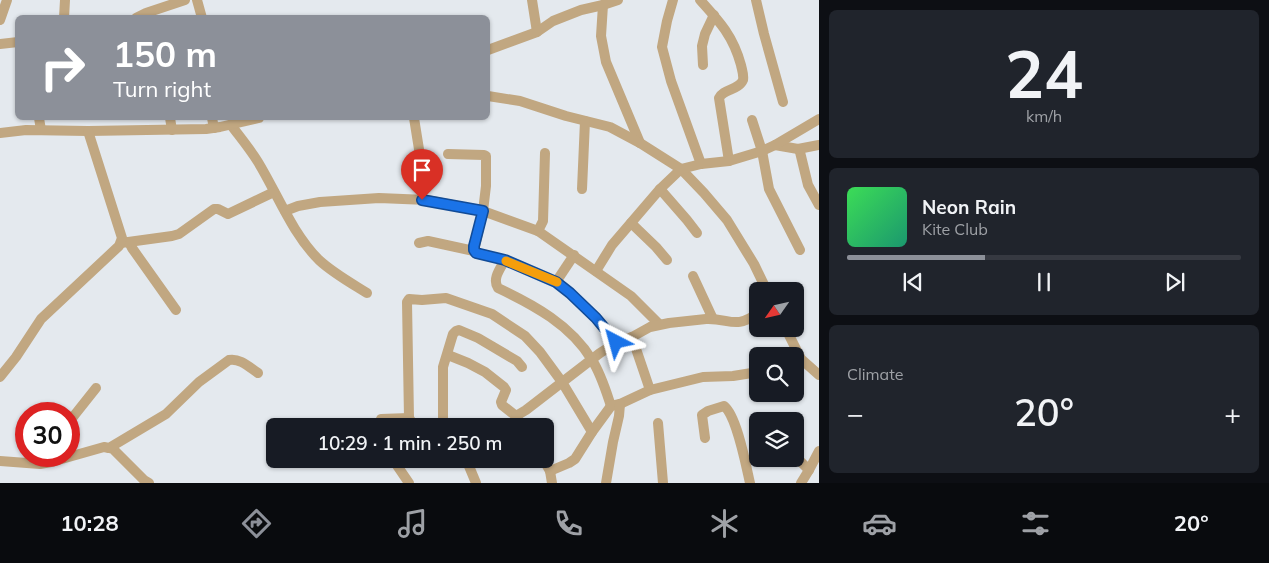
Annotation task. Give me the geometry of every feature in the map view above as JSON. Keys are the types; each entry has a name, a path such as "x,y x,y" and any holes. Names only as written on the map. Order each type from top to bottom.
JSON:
{"street":[{"path":"0,20 6,0"},
{"path":"64,15 65,0"},
{"path":"142,15 185,0"},
{"path":"197,0 201,15"},
{"path":"532,0 537,32"},
{"path":"490,49 537,32 553,21 581,10 618,0"},
{"path":"673,0 662,47 671,81 701,164"},
{"path":"700,0 727,30 738,54 743,75 743,81 740,85 721,94 719,98 729,161"},
{"path":"756,0 783,102"},
{"path":"603,5 601,36 606,62 640,143"},
{"path":"703,65 702,46 714,14"},
{"path":"0,44 15,42"},
{"path":"490,96 520,101 610,128 640,143 681,169 726,220 754,264 762,282"},
{"path":"596,271 612,245 660,189 681,169 701,164 729,161 762,151 819,119"},
{"path":"39,120 41,130"},
{"path":"170,120 172,130"},
{"path":"0,133 26,130 172,130 213,123 231,125 251,120"},
{"path":"414,120 422,168 422,200"},
{"path":"752,120 762,151 769,189 800,250"},
{"path":"582,189 585,121"},
{"path":"231,125 258,161 298,234 320,261 367,293"},
{"path":"88,131 122,238 132,248 176,310"},
{"path":"775,145 798,149 819,145"},
{"path":"798,149 808,185 819,204"},
{"path":"538,231 543,221 545,152"},
{"path":"448,154 486,156 486,186 483,211 474,250"},
{"path":"660,189 697,233"},
{"path":"0,377 16,357 41,318 120,246 125,243 179,234 214,209 228,214 274,192"},
{"path":"285,212 298,206 320,202 378,198 422,200 483,211 538,231 631,296 659,324"},
{"path":"631,223 656,246 667,260"},
{"path":"419,243 428,241 474,250 476,253 505,260 556,282 596,318 616,342"},
{"path":"556,282 574,255"},
{"path":"505,260 495,280 498,288 560,323 579,342 592,360 616,405 619,416 606,483"},
{"path":"693,276 713,318"},
{"path":"409,418 407,302 409,299 446,298 492,314 526,336 562,382 592,432"},
{"path":"448,355 484,372 504,387 506,390 501,402 502,405 516,416 616,342 632,337 650,327 659,324 713,318 738,323 749,319"},
{"path":"443,418 443,367 453,334 456,331 459,330 478,338 517,361 522,367"},
{"path":"632,337 650,390"},
{"path":"109,448 166,414 199,382 229,360 239,360 258,373"},
{"path":"804,365 819,376"},
{"path":"550,471 575,459 592,432 616,405 650,390 702,377 749,373"},
{"path":"80,408 96,388"},
{"path":"706,438 702,415 724,406 730,413 736,428 750,483"},
{"path":"658,423 663,483"},
{"path":"80,454 104,447 113,449 149,483"},
{"path":"800,483 819,451"},
{"path":"0,461 15,461"},
{"path":"804,465 809,470"},
{"path":"399,468 409,483"},
{"path":"470,468 476,483"},
{"path":"548,468 552,483"}],"slow traffic":[{"path":"506,261 557,282"}],"route":[{"path":"422,200 483,211 474,246 476,253 500,258 556,282 596,318 616,342"}]}
